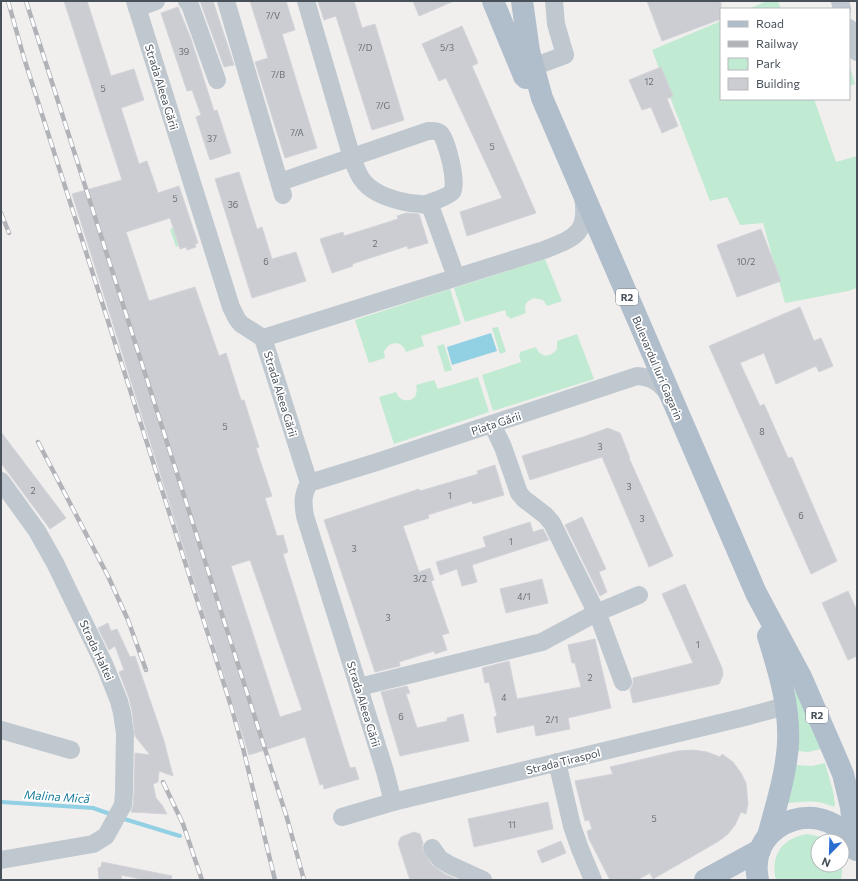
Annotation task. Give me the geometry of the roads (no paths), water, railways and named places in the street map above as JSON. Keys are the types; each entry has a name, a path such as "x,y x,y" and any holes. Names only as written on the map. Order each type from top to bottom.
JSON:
{"main road":[{"name":"Bulevardul Iuri Gagarin","path":"493,1 524,76 542,98"},
{"name":"Bulevardul Iuri Gagarin","path":"522,1 529,50 542,98 756,593 802,679 843,774 851,807 856,848"},
{"name":"Bulevardul Iuri Gagarin","path":"756,593 778,667 785,706 788,742 787,758 779,796 764,843 757,857 756,878"},
{"path":"705,880 764,843 780,825 799,818 819,818 837,826 844,832 856,848"}],"street":[{"path":"136,5 156,1"},
{"path":"187,1 190,5 217,80"},
{"path":"226,1 281,188 352,158 428,131 435,130 440,133 444,140 454,177 454,188 451,193 427,204 409,202 389,198 370,188 361,179 352,158 306,1"},
{"path":"534,67 565,55 556,24 554,1"},
{"name":"Strada Aleea Gării","path":"136,5 231,307 241,324 263,338 309,484 304,492 303,503 305,516 359,687 393,802"},
{"path":"850,31 857,52"},
{"path":"263,338 544,250 572,237 580,230 584,220 585,210 582,191"},
{"path":"427,204 434,213 456,277"},
{"name":"Piața Gării","path":"309,484 637,376 656,380 663,386 673,403"},
{"path":"492,424 503,447 519,493 524,500 545,515 552,523 600,620 623,682"},
{"name":"Strada Haltei","path":"1,481 37,531 68,588 102,659 120,701 125,733 123,805 103,839 93,844 1,860"},
{"path":"359,687 542,642 596,613 638,595"},
{"name":"Strada Tiraspol","path":"342,817 393,802 785,706"},
{"path":"1,730 71,750"},
{"path":"557,762 572,826 593,880"},
{"path":"432,848 440,858 450,865 483,880"}],"water":[{"path":"491,333 497,351 452,365 447,347"}],"waterway":[{"name":"Malina Mică","path":"1,802 93,808 113,815"},
{"name":"Malina Mică","path":"121,818 180,836"}],"railway":[{"path":"8,1 24,58 231,706 243,748 275,880"},
{"path":"26,1 287,818 304,880"},
{"path":"1,213 9,233"},
{"path":"38,442 108,576 128,620 146,670"},
{"path":"163,782 183,824 202,880"}]}
